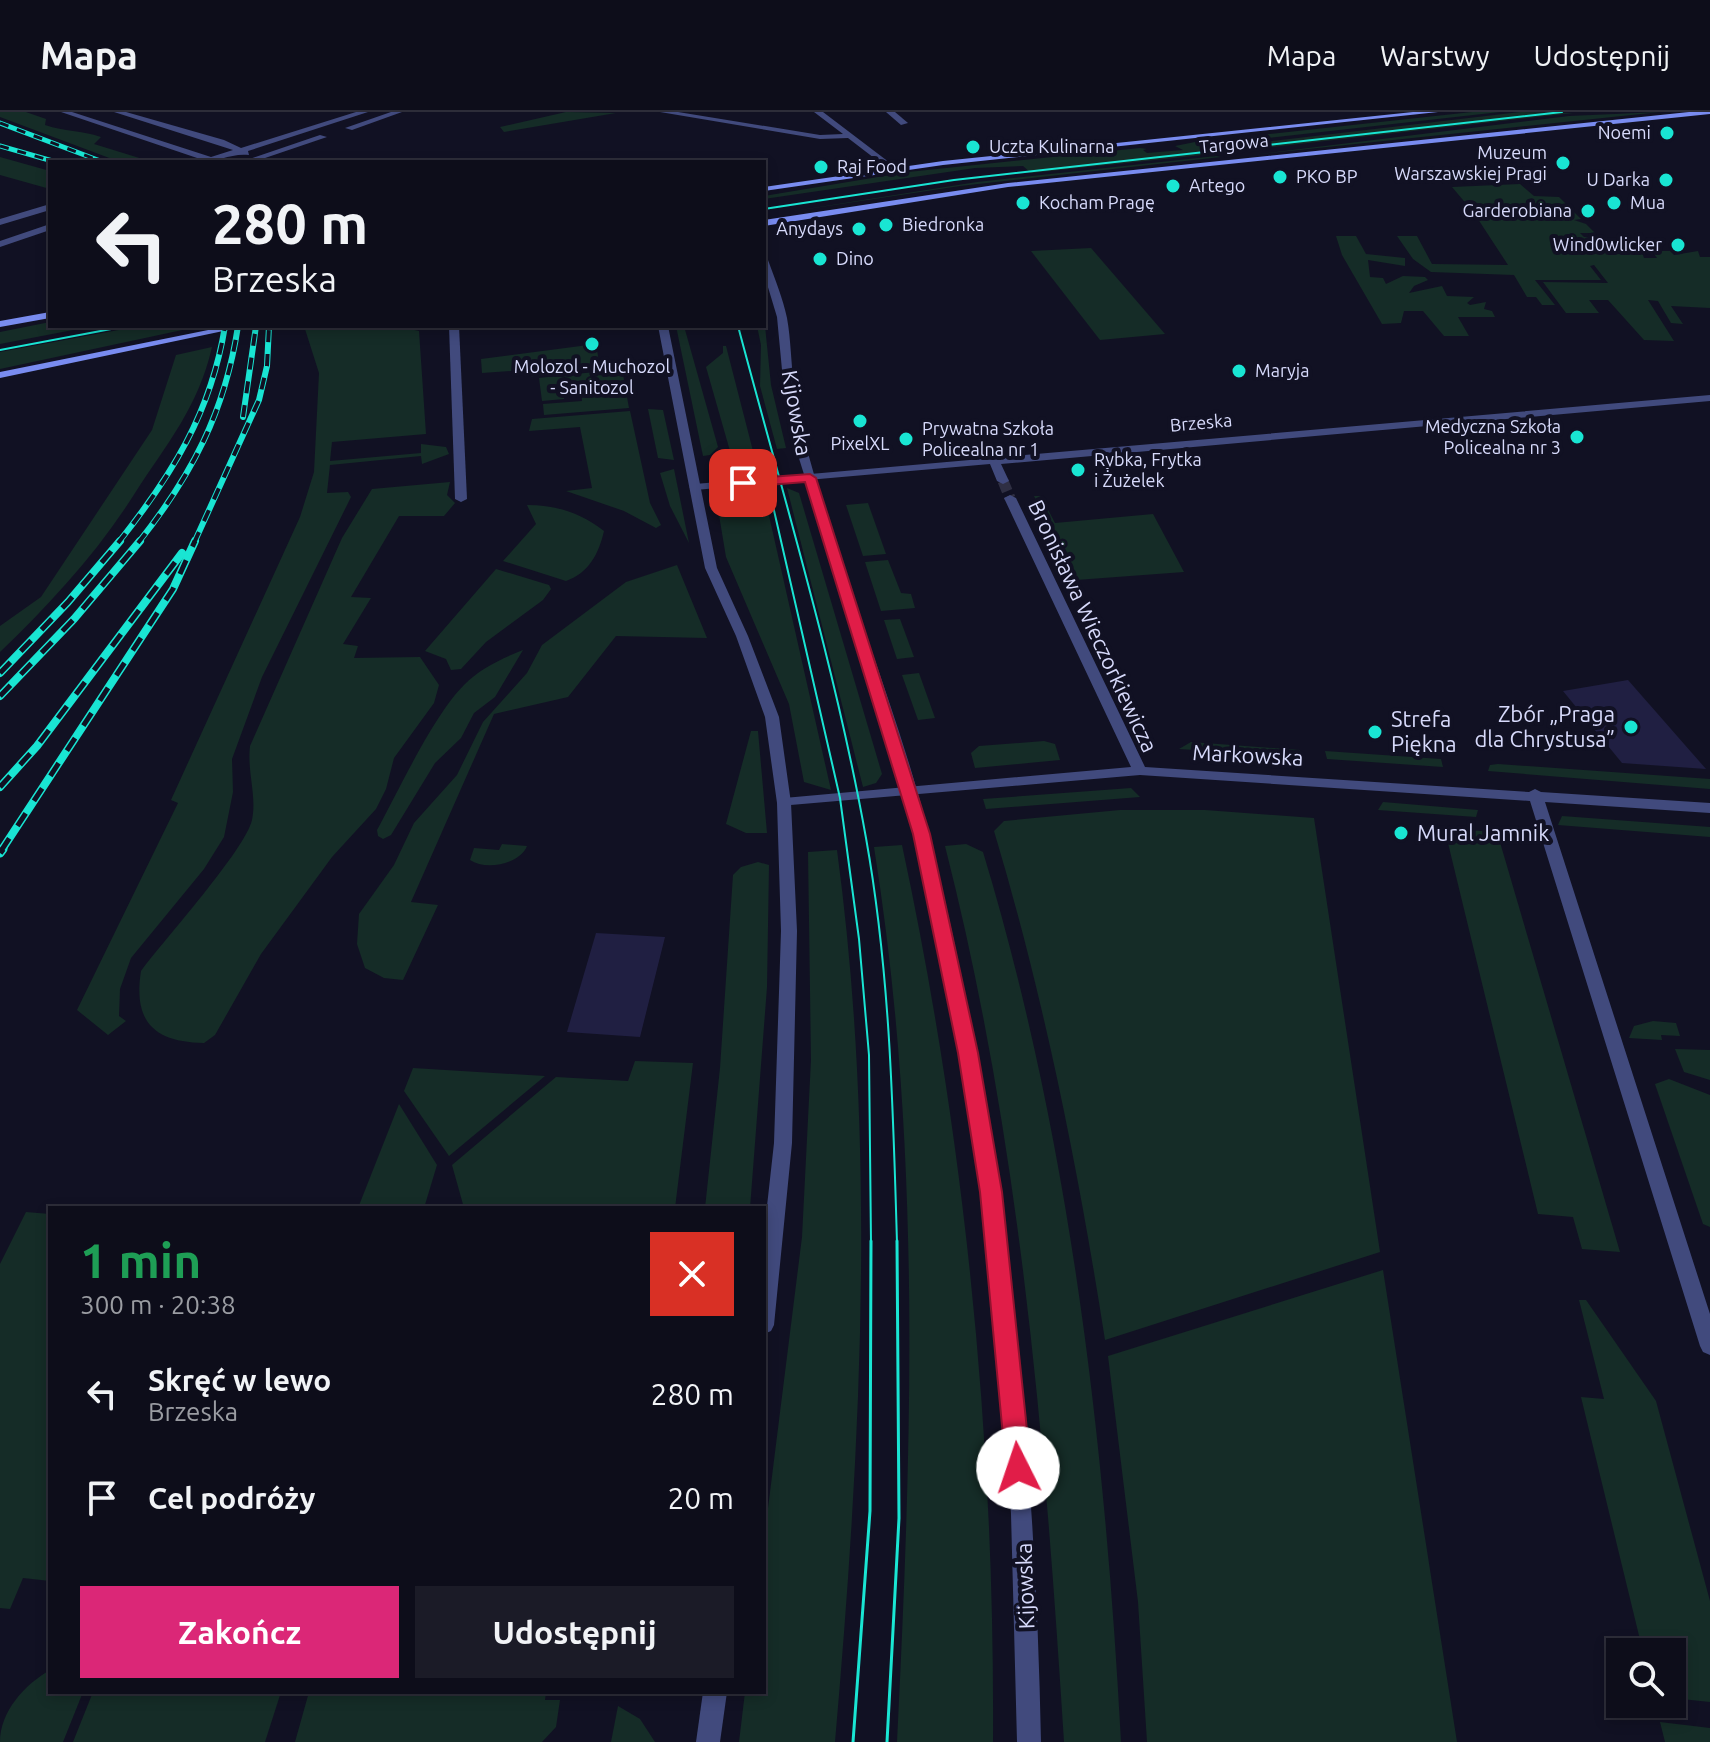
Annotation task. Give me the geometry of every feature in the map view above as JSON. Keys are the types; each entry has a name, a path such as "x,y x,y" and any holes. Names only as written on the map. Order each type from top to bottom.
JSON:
{"main road":[{"name":"Targowa","path":"766,189 894,169 1430,112"},
{"name":"Targowa","path":"766,223 1008,185 1710,112"},
{"path":"0,324 48,315"},
{"path":"0,375 232,328"}],"street":[{"path":"65,112 208,160"},
{"path":"118,112 242,151 260,160 398,112"},
{"path":"214,160 364,112"},
{"path":"664,112 820,137 850,136"},
{"path":"818,112 894,169"},
{"path":"890,112 904,123"},
{"path":"0,222 48,208"},
{"path":"0,244 48,228"},
{"name":"Kijowska","path":"766,266 782,317 789,391 810,478 909,791 944,933 991,1192 1010,1360 1022,1522 1029,1742"},
{"path":"454,328 461,499"},
{"path":"663,328 711,568 742,636 772,717 784,803 789,931 784,1113 777,1225 766,1310"},
{"name":"Brzeska","path":"695,487 1710,398"},
{"name":"Bronisława Wieczorkiewicza","path":"993,459 1003,481"},
{"name":"Bronisława Wieczorkiewicza","path":"1010,498 1140,771"},
{"name":"Markowska","path":"784,803 1140,771 1535,794 1710,808"},
{"path":"1535,794 1710,1346"},
{"path":"708,1742 715,1694"}],"green space":[{"path":"0,112 26,112 46,119 45,125 101,137 94,144 146,160 115,160 0,117"},
{"path":"566,112 616,113 504,132 500,127"},
{"path":"1472,112 1500,112 1233,142 1223,139"},
{"path":"1520,112 1573,113 1246,150 1238,145"},
{"path":"1660,112 1251,155 1569,116"},
{"path":"1200,141 1208,147 1223,146 1231,152 1031,173 1023,166 975,168 766,199 766,196 908,172 1140,148 1147,149 1143,150 1147,153 1183,150 1175,146"},
{"path":"0,157 48,170 48,188 0,175"},
{"path":"1221,157 960,186 781,213 977,182"},
{"path":"1520,184 1534,196 1559,197 1567,205 1553,205 1556,209 1571,209 1581,219 1574,220 1586,224 1595,233 1580,233 1584,237 1599,237 1610,248 1602,249 1606,253 1630,255 1628,252 1642,252 1644,258 1657,258 1652,251 1670,251 1674,255 1698,251 1700,257 1710,257 1710,308 1671,306 1683,324 1671,323 1658,301 1648,300 1674,341 1644,340 1608,300 1589,300 1599,313 1566,313 1543,282 1608,283 1594,265 1590,266 1601,280 1535,280 1555,305 1542,305 1536,297 1527,297 1514,275 1431,272 1413,259 1397,236 1417,236 1432,264 1508,265 1474,213 1452,187"},
{"path":"1336,236 1356,236 1366,254 1405,258 1405,266 1368,260 1370,277 1383,278 1386,284 1403,276 1425,277 1428,280 1414,286 1409,293 1442,286 1447,296 1474,297 1467,303 1470,305 1486,302 1484,309 1492,311 1495,317 1458,317 1469,336 1444,336 1423,311 1404,311 1401,323 1382,324 1342,255"},
{"path":"1091,248 1165,334 1100,340 1031,251"},
{"path":"48,322 48,328 84,328 0,344 0,332"},
{"path":"129,328 192,328 0,369 0,352"},
{"path":"405,328 419,331 426,434 332,442 330,461 421,453 421,444 446,447 449,454 422,464 421,456 330,465 327,493 348,492 351,497 262,677 232,759 233,792 224,837 204,869 131,958 120,989 119,1016 126,1021 108,1035 77,1010 178,803 171,800 300,517 314,472 319,373 305,329"},
{"path":"676,328 685,328 718,447 710,455 703,456"},
{"path":"757,328 765,328 771,385 786,448 777,449 760,386 761,345"},
{"path":"596,344 600,368 532,377 526,370 482,373 481,359"},
{"path":"723,346 726,346 753,451 730,451 706,367 723,353"},
{"path":"212,347 190,407 121,515 72,577 0,652 0,626 41,597 152,430 176,355"},
{"path":"622,369 629,408 544,415 543,404 582,401 581,392 564,394 564,399 542,401 539,378"},
{"path":"648,409 663,410 674,460 658,458"},
{"path":"630,411 650,503 661,525 656,528 624,511 566,491 592,488 580,427 529,431 532,419"},
{"path":"674,469 689,543 670,506 660,473"},
{"path":"450,482 447,495 455,503 444,516 399,516 351,597 371,598 343,644 358,646 354,658 420,657 439,685 434,703 394,758 386,789 376,809 332,857 261,954 215,1035 204,1043 187,1042 160,1033 144,1016 140,1004 141,971 220,873 246,834 253,811 250,746 342,538 372,489"},
{"path":"787,488 799,493 882,774 876,783 863,787"},
{"path":"763,489 831,790 804,782 789,704 726,557 717,503 731,493"},
{"path":"1034,496 1041,496 1055,523 1153,514 1184,572 1076,580"},
{"path":"868,503 886,554 863,556 846,505"},
{"path":"527,505 568,511 604,531 596,554 581,573 566,581 503,561 536,524"},
{"path":"888,560 901,593 911,594 915,608 881,611 865,562"},
{"path":"677,565 707,638 616,636 568,697 494,714 411,902 438,905 403,980 384,978 365,968 357,944 359,914 394,865 414,823 457,775 483,722 527,673 542,645 626,582"},
{"path":"496,569 549,585 551,589 543,600 486,642 461,669 451,670 446,659 425,651"},
{"path":"900,619 914,657 897,659 884,620"},
{"path":"523,650 495,697 474,713 461,738 435,763 391,835 383,839 378,836 377,830 417,754 452,698 477,674"},
{"path":"919,673 935,718 918,720 902,675"},
{"path":"751,731 758,731 767,833 746,833 726,824"},
{"path":"1044,741 1055,744 1060,760 975,768 971,753 979,746"},
{"path":"1191,742 1300,750 1301,757 1179,749"},
{"path":"1325,751 1441,759 1443,767 1327,759"},
{"path":"1490,765 1710,779 1710,789 1488,771"},
{"path":"1131,788 1140,797 986,809 983,799"},
{"path":"1383,802 1478,810 1476,817 1378,810"},
{"path":"1120,810 1205,810 1314,818 1380,1252 1105,1340 1058,1083 1029,957 994,831 1004,821"},
{"path":"1562,816 1710,827 1710,837 1558,825"},
{"path":"1466,830 1497,832 1620,1252 1582,1249 1573,1217 1538,1214 1447,839 1469,840"},
{"path":"502,844 527,846 517,857 502,864 485,865 470,860 474,848 499,850"},
{"path":"966,844 983,852 1013,960 1061,1181 1079,1292 1105,1517 1121,1742 1064,1742 1048,1516 1026,1291 993,1068 945,846"},
{"path":"902,845 943,1067 972,1291 988,1516 993,1742 897,1742 909,1405 909,1294 900,1071 874,847"},
{"path":"837,850 857,1073 861,1296 858,1407 844,1630 835,1742 739,1742 745,1694 766,1694 766,1524 802,1237 811,1060 808,852"},
{"path":"758,862 769,865 767,987 750,1206 705,1206 720,1068 733,875 741,867"},
{"path":"1653,1021 1676,1023 1680,1036 1661,1035 1662,1040 1629,1038 1634,1026"},
{"path":"1675,1049 1710,1050 1710,1080 1684,1072"},
{"path":"635,1061 693,1063 675,1206 463,1206 452,1165 556,1077 628,1081"},
{"path":"413,1068 545,1076 449,1156 404,1091"},
{"path":"1669,1079 1710,1095 1710,1227 1703,1224 1655,1084"},
{"path":"399,1104 437,1165 425,1206 359,1206"},
{"path":"26,1212 48,1214 48,1581 23,1578 10,1609 0,1608 0,1264"},
{"path":"1383,1270 1457,1742 1147,1742 1138,1602 1108,1356"},
{"path":"1579,1300 1586,1300 1656,1401 1710,1601 1710,1702 1686,1699 1686,1638 1640,1638 1581,1397 1604,1399"},
{"path":"48,1671 48,1694 82,1694 63,1742 0,1742 9,1710 31,1683"},
{"path":"92,1694 280,1694 265,1742 73,1742"},
{"path":"308,1694 546,1694 545,1700 560,1700 556,1727 542,1742 295,1742"},
{"path":"618,1706 640,1719 655,1742 611,1742"},
{"path":"1660,1722 1710,1728 1710,1742 1665,1742"}],"building":[{"name":"Zbór „Praga dla Chrystusa”","path":"1628,680 1706,769 1622,763 1563,691"},
{"path":"596,933 665,937 640,1037 567,1032"}],"tunnel":[{"path":"1003,481 1010,498"}],"tram line":[{"path":"766,209 954,180 1562,112"},
{"path":"0,350 116,328"},
{"path":"739,328 824,645 866,838 885,989 897,1243"},
{"path":"770,493 840,798 859,939 869,1055 871,1242"},
{"path":"887,1742 899,1518 897,1241"},
{"path":"853,1742 870,1511 871,1242"}],"railway":[{"path":"0,123 98,160"},
{"path":"0,146 49,160"},
{"path":"118,543 156,493 186,442 210,387 225,328"},
{"path":"138,543 175,492 203,441 224,387 238,328"},
{"path":"243,417 256,328"},
{"path":"194,543 259,400 267,366 269,328"},
{"path":"0,673 68,602 120,541"},
{"path":"0,696 74,619 140,541"},
{"path":"1,851 173,589 195,541"},
{"path":"0,787 37,746 182,553"},
{"path":"0,853 3,849"}],"place":[{"name":"Noemi","path":"1667,133"},
{"name":"Uczta Kulinarna","path":"973,147"},
{"name":"Muzeum Warszawskiej Pragi","path":"1563,163"},
{"name":"Raj Food","path":"821,167"},
{"name":"PKO BP","path":"1280,177"},
{"name":"U Darka","path":"1666,180"},
{"name":"Artego","path":"1173,186"},
{"name":"Kocham Pragę","path":"1023,203"},
{"name":"Mua","path":"1614,203"},
{"name":"Garderobiana","path":"1588,211"},
{"name":"Biedronka","path":"886,225"},
{"name":"Anydays","path":"859,229"},
{"name":"Wind0wlicker","path":"1678,245"},
{"name":"Dino","path":"820,259"},
{"name":"Molozol - Muchozol - Sanitozol","path":"592,344"},
{"name":"Maryja","path":"1239,371"},
{"name":"PixelXL","path":"860,421"},
{"name":"Medyczna Szkoła Policealna nr 3","path":"1577,437"},
{"name":"Prywatna Szkoła Policealna nr 1","path":"906,439"},
{"name":"Rybka, Frytka i Żużelek","path":"1078,470"},
{"name":"Zbór „Praga dla Chrystusa”","path":"1631,727"},
{"name":"Strefa Piękna","path":"1375,732"},
{"name":"Mural Jamnik","path":"1401,833"}],"route":[{"path":"743,483 810,478 909,791 944,933 991,1192 1010,1360 1018,1468"}]}
